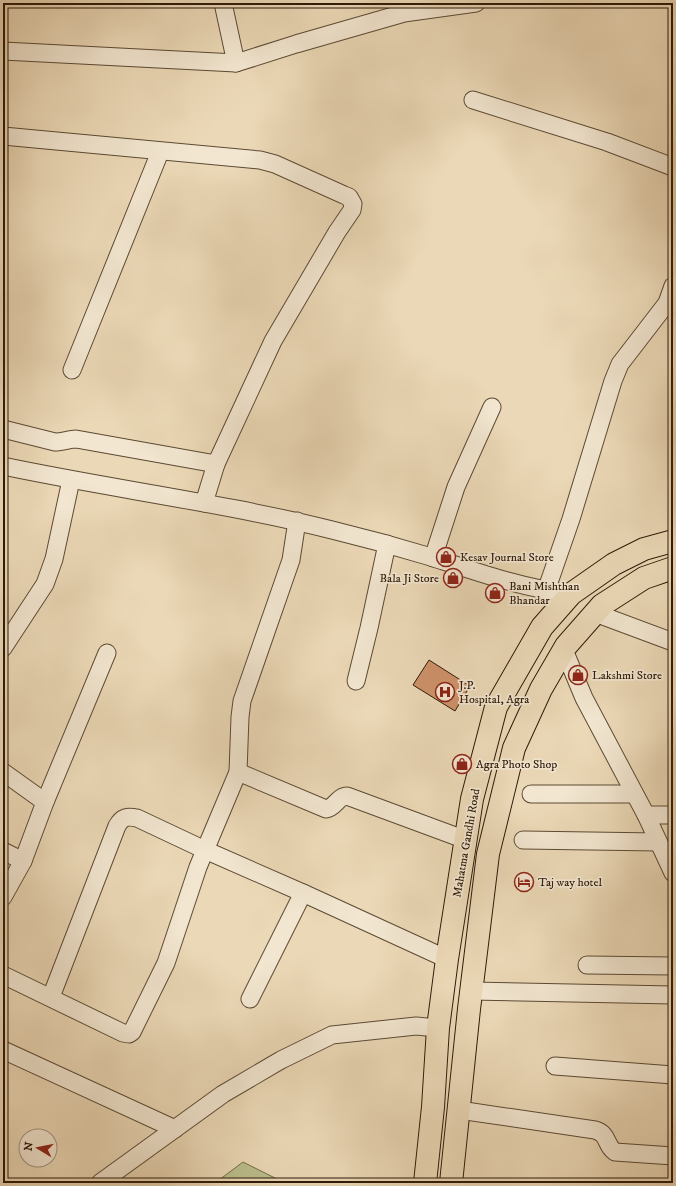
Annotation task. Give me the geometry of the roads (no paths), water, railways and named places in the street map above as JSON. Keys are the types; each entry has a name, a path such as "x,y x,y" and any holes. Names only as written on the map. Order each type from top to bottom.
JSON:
{"highway":[{"name":"Mahatma Gandhi Road","path":"425,1183 433,1107 438,1028 447,958 472,799 496,707 542,627 571,594 614,564 644,549 673,541"},
{"name":"Mahatma Gandhi Road","path":"451,1183 471,990 488,854 514,748 541,689 564,650 602,604 644,578 673,568"}],"street":[{"path":"223,3 236,64"},
{"path":"3,51 236,64 403,8 476,3"},
{"path":"473,100 607,142 673,167"},
{"path":"3,136 160,152 260,160 275,164 349,197 353,204 352,210 337,232 273,341 216,464 204,504"},
{"path":"72,370 160,152"},
{"path":"546,591 613,380 620,364 667,303 673,286"},
{"path":"433,558 456,487 492,407"},
{"path":"3,429 55,442 76,439 216,464"},
{"path":"3,466 71,480 297,521 387,544 478,573 546,591 571,594"},
{"path":"3,648 45,584 54,559 71,480"},
{"path":"3,975 123,1033 129,1034 132,1032 166,963 198,867 238,772 242,701 291,560 297,521"},
{"path":"356,681 387,544"},
{"path":"595,613 673,642"},
{"path":"564,650 584,698 633,794 646,815 673,873"},
{"path":"3,897 23,861 45,802 107,654"},
{"path":"3,772 45,802"},
{"path":"238,772 326,808 330,808 342,797 347,796 466,840"},
{"path":"531,794 633,794"},
{"path":"646,815 673,815"},
{"path":"51,997 120,821 124,817 130,816 447,958"},
{"path":"523,840 658,842"},
{"path":"3,851 23,861"},
{"path":"250,999 303,893"},
{"path":"587,965 673,966"},
{"path":"471,990 673,995"},
{"path":"100,1183 222,1094 281,1060 332,1035 416,1026 438,1028"},
{"path":"3,1050 175,1129"},
{"path":"555,1066 673,1075"},
{"path":"458,1110 595,1130 605,1135 610,1149 616,1152 673,1156"}],"place":[{"name":"Kesav Journal Store","path":"446,557"},
{"name":"Bala Ji Store","path":"453,578"},
{"name":"Bani Mishthan Bhandar","path":"495,593"},
{"name":"Lakshmi Store","path":"578,675"},
{"name":"J.P. Hospital, Agra","path":"445,692"},
{"name":"Agra Photo Shop","path":"462,764"},
{"name":"Taj way hotel","path":"524,882"}]}
